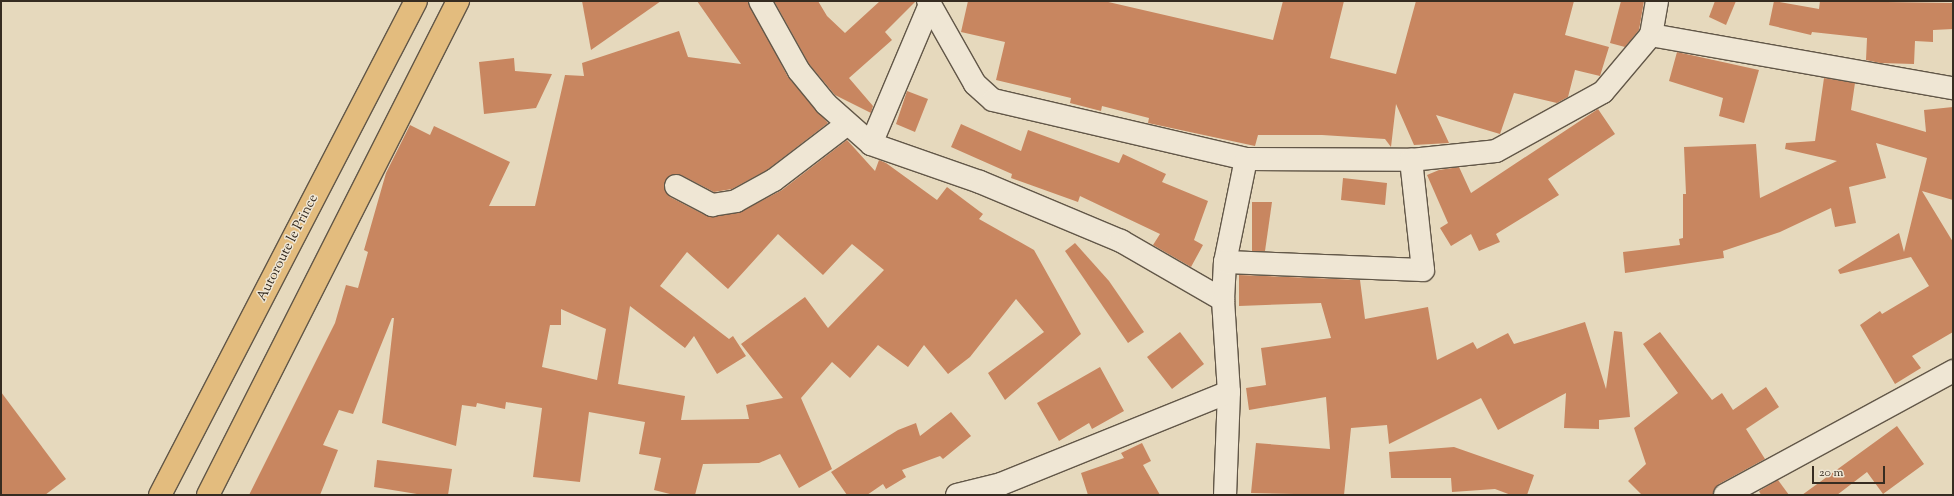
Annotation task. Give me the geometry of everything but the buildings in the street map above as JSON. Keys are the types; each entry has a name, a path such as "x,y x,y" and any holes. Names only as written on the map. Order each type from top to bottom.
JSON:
{"main road":[{"name":"Autoroute le Prince","path":"160,495 416,1"},
{"path":"208,495 458,1"}],"street":[{"path":"760,1 799,71 846,125 871,144 980,182 1121,240 1223,300"},
{"path":"929,2 975,84 993,100 1246,159 1410,160 1496,151 1603,92 1651,35 1657,1"},
{"path":"871,144 929,2"},
{"path":"1651,35 1953,88"},
{"path":"676,186 712,205 736,201 774,180 846,125"},
{"path":"1225,495 1229,392 1223,300 1225,262 1246,159"},
{"path":"1225,262 1423,270 1410,160"},
{"path":"1725,495 1953,371"},
{"path":"957,495 1001,484 1229,392"}]}
